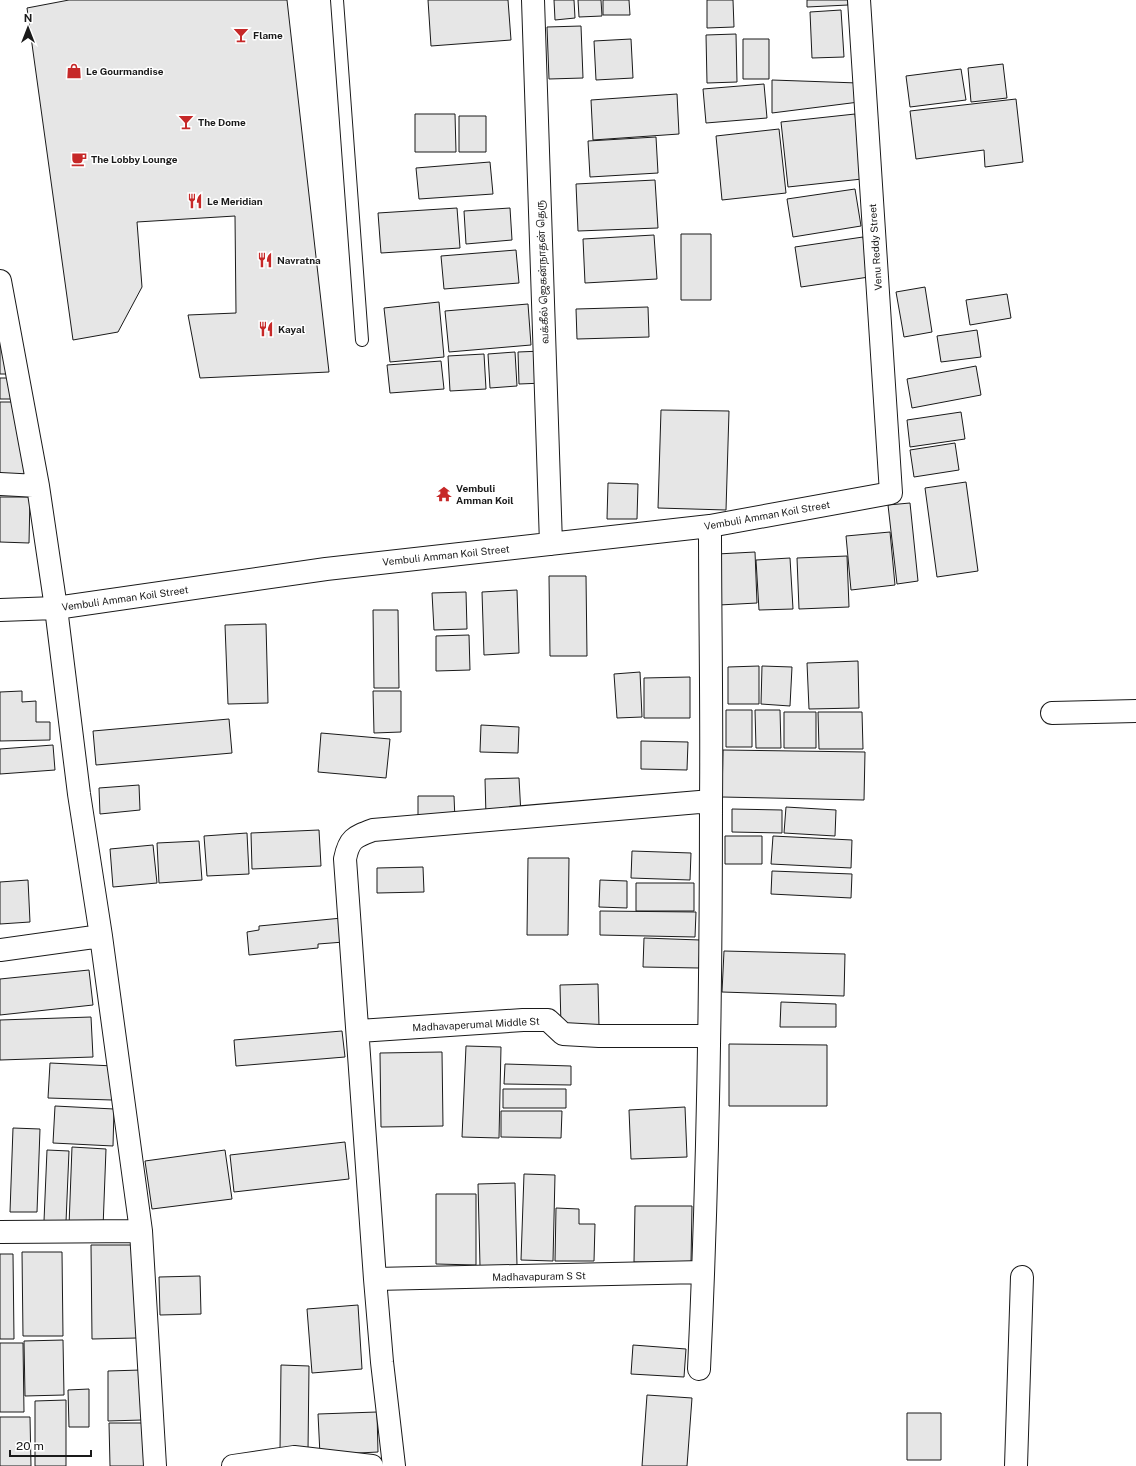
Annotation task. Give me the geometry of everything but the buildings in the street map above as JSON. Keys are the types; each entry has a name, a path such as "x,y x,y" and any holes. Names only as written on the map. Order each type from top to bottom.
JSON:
{"street":[{"name":"வக்கீல் ஜெகன்நாதன் தெரு","path":"533,0 551,544"},
{"name":"Venu Reddy Street","path":"859,0 891,493"},
{"path":"0,281 38,486 56,608 79,794 101,936 141,1231 155,1466"},
{"path":"0,484 38,486"},
{"name":"Vembuli Amman Koil Street","path":"0,610 56,608 326,569 710,526 891,493"},
{"path":"699,1369 703,1272 708,1036 711,801 710,526"},
{"path":"1052,713 1136,711"},
{"path":"394,1466 382,1362 375,1278 359,1031 345,859 348,845 354,838 373,830 384,828 711,801"},
{"path":"0,950 101,936"},
{"name":"Madhavaperumal Middle St","path":"359,1031 523,1020 548,1020 563,1034 599,1036 708,1036"},
{"path":"0,1232 141,1231"},
{"name":"Madhavapuram S St","path":"375,1278 703,1272"},
{"path":"1016,1466 1022,1277"},
{"path":"233,1466 294,1462 372,1466"}],"lane":[{"path":"337,0 362,340"}],"place":[{"name":"Flame","path":"241,35"},
{"name":"Le Gourmandise","path":"74,71"},
{"name":"The Dome","path":"186,122"},
{"name":"The Lobby Lounge","path":"79,159"},
{"name":"Le Meridian","path":"195,201"},
{"name":"Navratna","path":"265,260"},
{"name":"Kayal","path":"266,329"},
{"name":"Vembuli Amman Koil","path":"444,494"}]}
